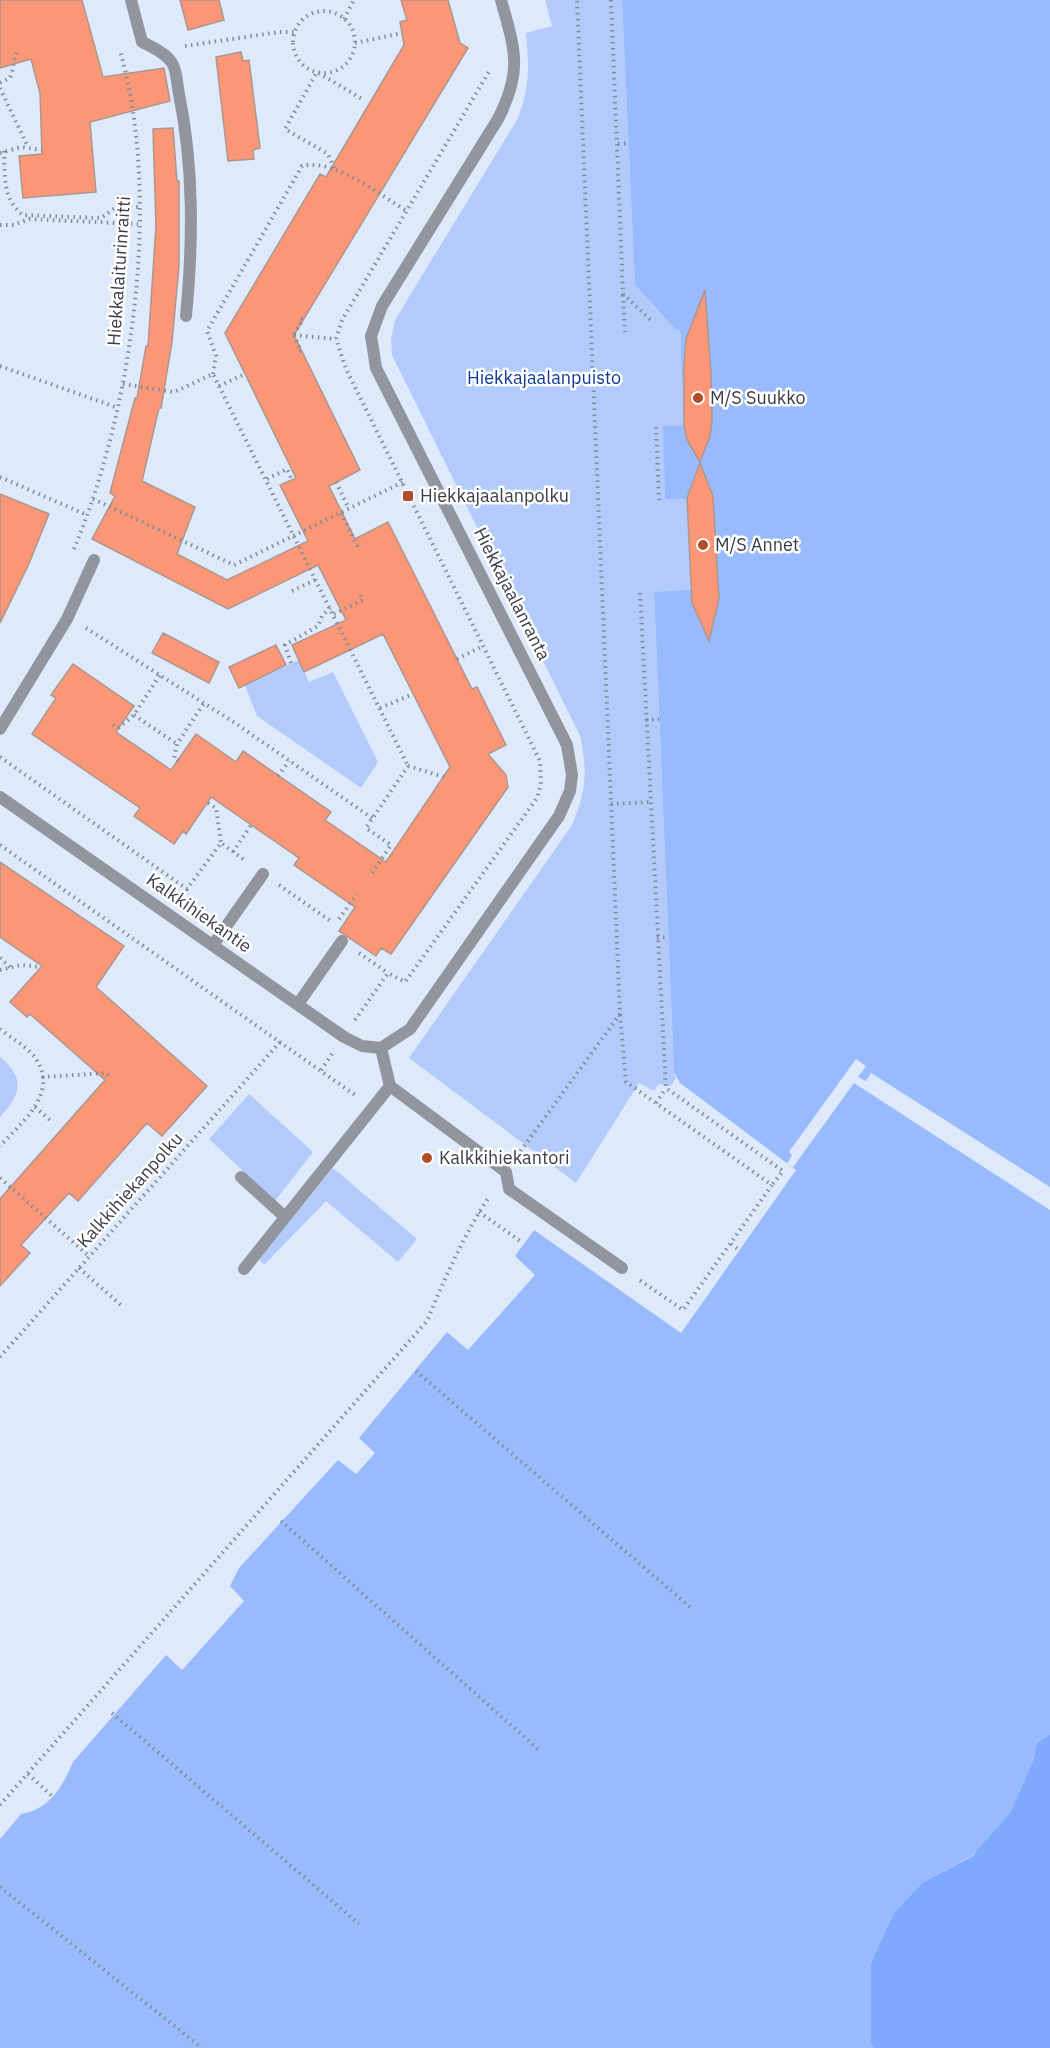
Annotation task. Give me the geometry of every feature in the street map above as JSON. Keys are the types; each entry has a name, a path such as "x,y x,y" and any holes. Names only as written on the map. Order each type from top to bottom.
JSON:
{"street":[{"path":"131,0 142,42 160,52 173,63 186,128 191,183 191,263 186,316"},
{"name":"Hiekkajaalanranta","path":"381,1048 410,1029 544,839 570,791 572,775 567,744 376,368 372,353 371,336 382,306 498,119 513,88 514,54 501,0"},
{"path":"0,729 67,618 94,560"},
{"name":"Kalkkihiekantie","path":"0,796 353,1042 362,1046 381,1048"},
{"path":"213,945 263,874"},
{"path":"298,1004 342,941"},
{"path":"381,1048 390,1086 506,1172 509,1189 622,1268"},
{"path":"244,1269 390,1086"},
{"path":"241,1177 285,1217"}],"path":[{"path":"344,19 354,0"},
{"path":"577,0 620,1014 626,1082 772,1185"},
{"path":"611,0 625,332"},
{"path":"317,72 332,72 343,67 353,52 355,44 353,31 344,19 331,12 316,12 303,20 295,32 293,44 296,56 304,66 362,99"},
{"path":"160,52 279,32 295,32"},
{"path":"355,44 402,33"},
{"name":"Hiekkalaiturinraitti","path":"69,560 93,499 118,408 133,325 138,207 131,109 119,47"},
{"path":"0,83 10,78 14,69 13,59 18,49"},
{"path":"317,72 285,129 328,154 335,169"},
{"path":"0,88 28,147"},
{"path":"618,144 629,143"},
{"path":"42,150 28,147 2,152 7,197 13,208 22,215 101,218 115,208 138,207"},
{"path":"407,211 335,169 311,164 302,166 207,331 216,356 213,374 408,766 444,777"},
{"path":"0,225 14,225 29,219 138,224"},
{"path":"623,294 653,322"},
{"path":"294,335 303,319 298,317"},
{"path":"294,335 336,339"},
{"path":"294,335 301,351 296,353"},
{"path":"0,366 118,408"},
{"path":"123,384 174,392 213,374"},
{"path":"219,386 245,374"},
{"path":"656,427 659,500"},
{"path":"267,479 287,469 291,480"},
{"path":"0,477 87,514"},
{"path":"336,482 349,509"},
{"path":"93,499 234,565 296,537 401,483 540,761 541,785 537,798 405,982 342,941"},
{"path":"341,513 359,549"},
{"path":"292,591 316,579"},
{"path":"334,614 363,600 359,592"},
{"path":"640,593 666,1088 656,1103"},
{"path":"291,663 285,645 318,626 322,616 331,608"},
{"path":"67,618 105,639 204,703 372,818"},
{"path":"457,658 483,646"},
{"path":"113,725 118,728 134,715 160,675"},
{"path":"380,708 413,694"},
{"path":"178,760 174,759 177,744 204,703"},
{"path":"134,715 177,744"},
{"path":"646,720 659,719"},
{"path":"0,757 187,889 221,843 216,808 208,803"},
{"path":"278,776 289,760"},
{"path":"396,848 366,828 408,766"},
{"path":"611,804 650,802"},
{"path":"233,852 251,825"},
{"path":"221,843 336,925 357,894"},
{"path":"0,845 373,1107"},
{"path":"372,873 391,845"},
{"path":"657,938 668,937"},
{"path":"0,958 10,967"},
{"path":"0,970 33,964 41,967"},
{"path":"353,1024 388,973"},
{"path":"0,1805 426,1321 450,1266 479,1212 620,1014"},
{"path":"0,1029 35,1058 42,1077 40,1099 0,1146"},
{"name":"Kalkkihiekanpolku","path":"0,1357 280,1042"},
{"path":"42,1077 106,1073 109,1076"},
{"path":"622,1268 683,1310 783,1170 666,1088"},
{"path":"35,1107 50,1120"},
{"path":"0,1178 89,1256"},
{"path":"479,1212 523,1244"},
{"path":"731,1244 739,1250"},
{"path":"79,1268 123,1307"},
{"path":"416,1371 691,1608"},
{"path":"281,1521 539,1750"},
{"path":"112,1713 359,1924"},
{"path":"28,1774 52,1796"},
{"path":"1,1890 202,2048"}],"green space":[{"name":"Hiekkajaalanpuisto","path":"545,0 622,0 635,285 676,330 680,330 684,425 664,426 665,499 687,498 691,591 654,593 676,1078 671,1086 659,1084 654,1091 639,1083 576,1183 409,1058 572,825 583,792 585,771 580,736 392,355 391,339 395,320 518,118 528,76 526,33 552,26"},
{"path":"299,660 309,682 333,672 378,762 361,788 257,716 245,685"},
{"path":"0,1057 14,1072 18,1087 13,1101 0,1117"},
{"path":"249,1094 313,1152 275,1201 209,1139"},
{"path":"333,1168 417,1239 398,1262 326,1201 264,1265 259,1259"}],"shaded area":[{"path":"622,0 1050,0 1050,1734 1036,1744 1033,1762 1011,1812 972,1856 923,1882 894,1912 871,1962 871,2043 874,2048 0,2048 0,1839 21,1814 40,1808 54,1795 65,1780 73,1762 166,1655 182,1670 244,1601 230,1586 239,1568 338,1460 356,1474 375,1453 359,1438 447,1332 468,1350 535,1275 515,1256 534,1230 681,1333 796,1170 680,1083 674,1072 654,592 691,590 687,499 665,499 663,426 684,425 680,330 676,330 635,285"},
{"path":"1050,1734 1050,2048 874,2048 871,2043 871,1962 894,1912 923,1882 973,1856 1033,1762 1036,1744"}],"pier":[{"path":"856,1059 866,1066 858,1077 866,1081 871,1073 1050,1187 1050,1210 854,1083 793,1167 787,1164 792,1155 789,1152"}],"building":[{"path":"0,0 82,0 103,77 164,68 170,101 90,122 96,192 23,198 19,156 42,154 40,93 31,59 0,68"},
{"path":"180,0 219,0 224,20 188,30"},
{"path":"401,0 448,0 460,43 468,48 294,335 360,470 329,486 355,539 388,522 472,689 477,687 506,745 488,754 506,775 508,787 391,954 381,948 376,956 339,931 355,907 294,865 299,858 211,797 186,834 183,831 174,844 134,816 140,808 32,734 56,698 51,695 73,664 134,706 116,732 171,770 196,734 236,762 243,751 331,812 325,820 386,862 450,767 383,634 304,672 292,645 346,620 318,565 228,609 92,539 115,496 110,493 135,398 137,398 146,346 148,346 156,226 153,129 173,128 177,181 179,181 179,266 172,342 161,408 159,408 142,481 195,507 177,554 227,580 308,541 280,485 296,478 225,333 320,174 326,177 404,45 400,22 407,20"},
{"path":"241,52 243,61 249,60 260,148 253,150 254,159 228,161 216,57"},
{"name":"M/S Suukko","path":"705,290 712,422 710,436 700,462 687,440 684,425 684,368 686,339"},
{"name":"M/S Annet","path":"700,463 713,496 719,599 709,641 692,603 687,498"},
{"path":"0,494 49,514 28,566 0,623"},
{"path":"163,633 219,662 209,683 152,653"},
{"path":"276,645 286,665 239,688 229,667"},
{"path":"0,862 124,946 96,987 207,1086 162,1136 147,1123 78,1201 69,1193 21,1245 30,1253 0,1286 0,1199 105,1080 30,1014 27,1017 10,1002 42,966 0,937"}],"place":[{"name":"M/S Suukko","path":"698,398"},
{"name":"Hiekkajaalanpolku","path":"408,496"},
{"name":"M/S Annet","path":"703,545"},
{"name":"Kalkkihiekantori","path":"427,1158"}]}
